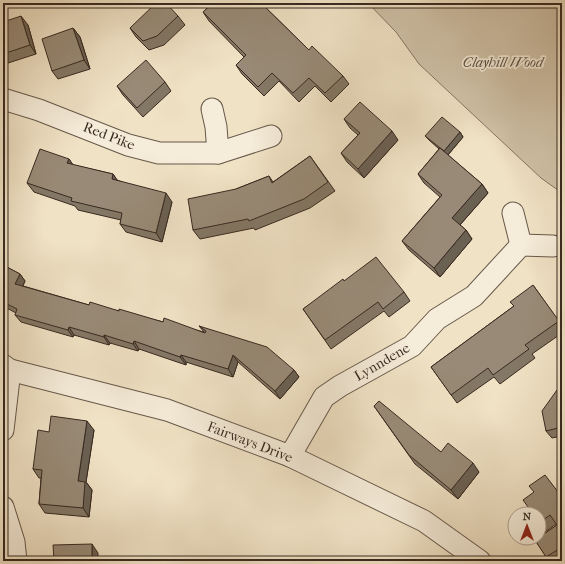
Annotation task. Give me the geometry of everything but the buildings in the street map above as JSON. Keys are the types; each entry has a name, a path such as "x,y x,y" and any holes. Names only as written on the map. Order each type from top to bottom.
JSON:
{"street":[{"name":"Red Pike","path":"3,99 39,110 128,145 159,153 218,153 271,136"},
{"path":"212,109 216,127 218,153"},
{"path":"512,213 521,245 554,246"},
{"name":"Lynndene","path":"290,456 324,397 340,386 412,346 437,319 474,296 521,245"},
{"path":"3,430 6,367"},
{"name":"Fairways Drive","path":"6,367 167,410 290,456 424,521 480,561"},
{"path":"3,506 14,542 16,561"}],"green space":[{"name":"Clayhill Wood","path":"368,3 562,3 562,193 541,178 419,64 396,32"}]}
